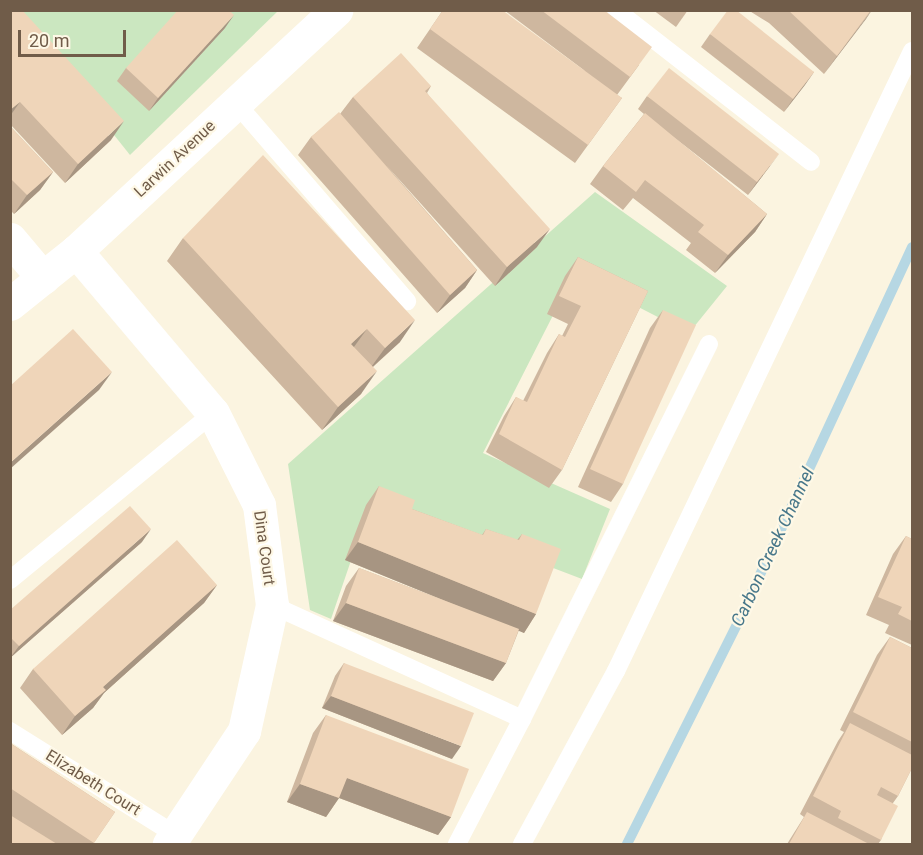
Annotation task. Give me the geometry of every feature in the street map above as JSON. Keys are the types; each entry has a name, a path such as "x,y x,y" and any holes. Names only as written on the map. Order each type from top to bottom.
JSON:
{"street":[{"name":"Larwin Avenue","path":"10,304 76,250 336,10"},
{"path":"10,239 43,278"},
{"name":"Dina Court","path":"76,250 213,413 259,505 272,605 244,731 173,840"}],"lane":[{"path":"616,10 811,162"},
{"path":"522,844 616,671 912,51"},
{"path":"236,103 407,301"},
{"path":"457,844 709,344"},
{"path":"10,580 213,413"},
{"path":"272,605 522,719"},
{"name":"Elizabeth Court","path":"10,731 173,840"}],"green space":[{"path":"15,11 278,11 130,155"},
{"path":"595,192 727,286 689,333 574,274 483,453 610,509 582,579 372,499 331,619 310,610 288,464"}],"building":[{"path":"14,10 22,10 124,121 78,164 20,102 10,110 10,14"},
{"path":"178,10 229,10 234,15 158,98 126,68"},
{"path":"443,10 502,10 622,98 588,145 430,29"},
{"path":"541,10 604,10 652,47 630,77"},
{"path":"728,10 736,10 814,72 793,99 710,34"},
{"path":"788,10 871,10 837,56"},
{"path":"401,53 431,86 425,91 550,229 507,267 353,97"},
{"path":"669,68 779,154 757,182 647,96"},
{"path":"339,112 477,270 450,295 311,137"},
{"path":"645,113 767,214 728,255 698,232 704,225 645,180 636,192 603,166"},
{"path":"10,126 53,172 27,195 10,178"},
{"path":"263,155 415,320 385,348 367,329 351,344 377,371 338,407 183,238"},
{"path":"578,257 648,291 562,470 499,434 516,397 527,402 559,334 565,337 581,306 559,296"},
{"path":"663,310 696,325 623,484 590,469"},
{"path":"73,329 112,372 10,463 10,386"},
{"path":"379,486 415,500 412,509 483,535 486,529 519,540 522,534 561,549 536,614 358,542"},
{"path":"130,506 151,529 19,646 10,637 10,610"},
{"path":"906,536 912,539 912,621 898,614 902,607 878,597"},
{"path":"177,540 217,585 103,687 106,690 75,716 33,669"},
{"path":"359,568 519,629 506,663 346,603"},
{"path":"890,637 912,648 912,742 853,712"},
{"path":"344,663 474,713 461,746 331,696"},
{"path":"326,715 469,769 451,817 347,778 339,798 300,784"},
{"path":"850,723 912,755 912,768 898,796 881,787 877,795 898,806 881,840 838,818 841,811 813,796"},
{"path":"10,743 115,812 94,843 10,788"},
{"path":"807,812 869,844 789,844"},
{"path":"10,815 57,844 10,844"}],"waterway":[{"name":"Carbon Creek Channel","path":"627,844 739,620 912,247"}]}
